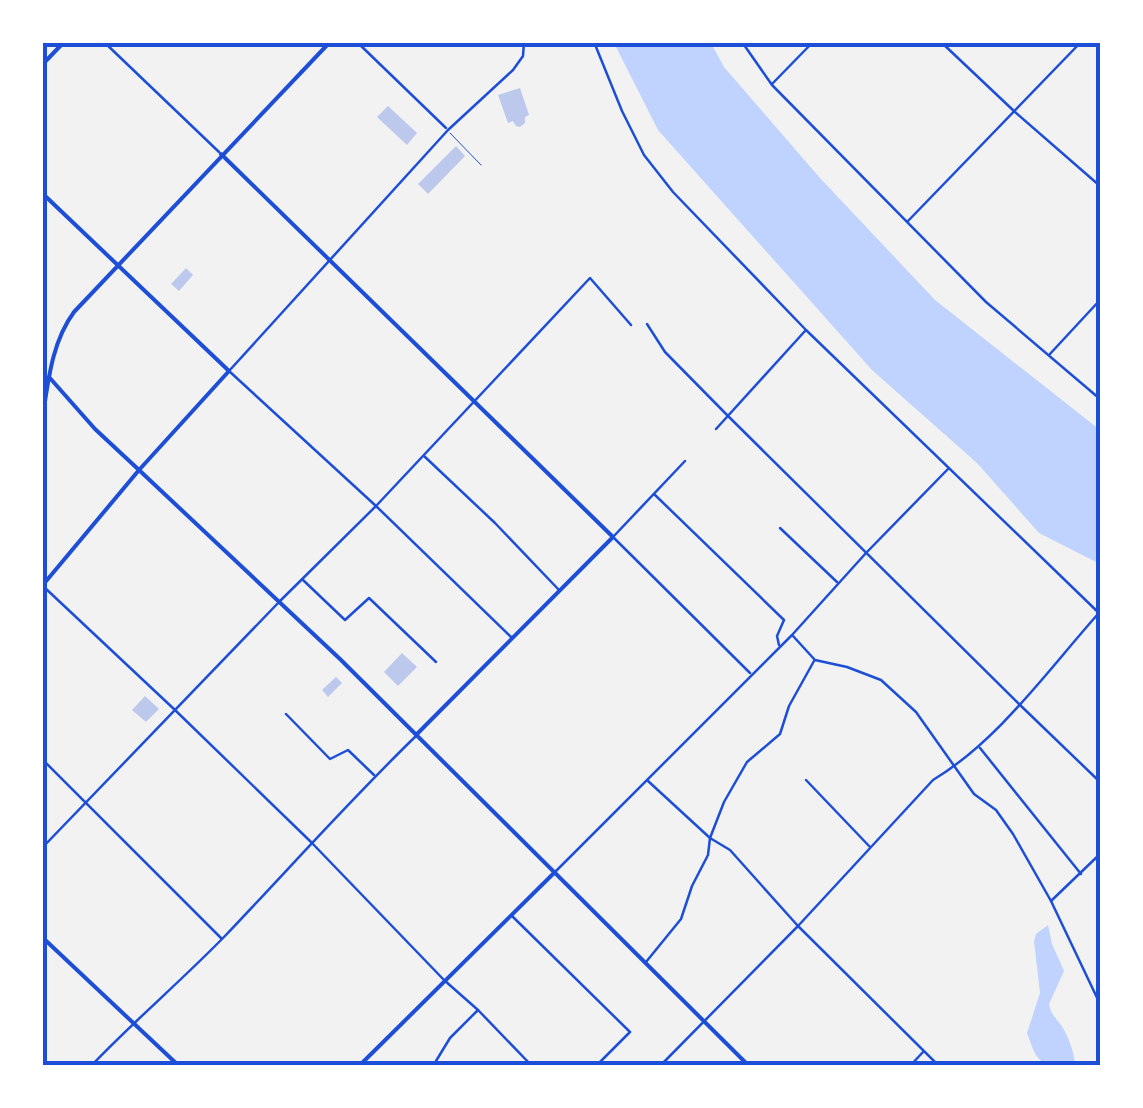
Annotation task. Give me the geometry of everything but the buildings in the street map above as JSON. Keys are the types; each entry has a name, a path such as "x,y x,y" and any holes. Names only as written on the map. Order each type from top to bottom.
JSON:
{"street":[{"path":"42,65 64,42"},
{"path":"104,42 475,400 751,674"},
{"path":"42,421 49,376 64,324 330,42"},
{"path":"357,42 448,130"},
{"path":"524,42 523,56 513,70 448,130 329,260 139,470 42,586 311,842 532,1066"},
{"path":"594,42 644,155 673,192 806,330 1100,613 1019,704 956,766 933,780 798,926 660,1066"},
{"path":"742,42 772,84 986,302 1100,399"},
{"path":"772,84 814,42"},
{"path":"941,42 1100,186"},
{"path":"906,222 1081,42"},
{"path":"42,194 512,638"},
{"path":"42,848 376,506 590,278 631,325"},
{"path":"1048,356 1100,300"},
{"path":"647,324 665,352 728,416 1100,782"},
{"path":"716,428 806,330"},
{"path":"49,376 96,429 280,601 750,1066"},
{"path":"424,455 559,590"},
{"path":"91,1066 222,938 684,461"},
{"path":"359,1066 792,634 949,468"},
{"path":"654,493 784,620 777,636 779,645"},
{"path":"780,528 838,583"},
{"path":"302,579 345,620 369,598 436,662"},
{"path":"792,634 815,660 881,680 916,712 974,794 996,810 1013,834 1051,901 1100,1004"},
{"path":"646,962 680,918 708,855 724,802 748,762 780,734 815,660"},
{"path":"286,714 330,759 348,750 375,776"},
{"path":"978,746 1081,874"},
{"path":"42,758 222,938"},
{"path":"646,779 710,838 730,850 798,926 939,1066"},
{"path":"806,780 871,848"},
{"path":"1051,901 1100,854"},
{"path":"511,915 630,1032 596,1066"},
{"path":"42,937 179,1066"},
{"path":"440,1066 436,1061 450,1038 478,1010"},
{"path":"910,1066 924,1051"}],"lane":[{"path":"448,130 482,165"}],"water":[{"path":"614,43 711,43 724,67 820,178 935,300 1100,430 1100,564 1039,533 977,463 872,370 658,130"},
{"path":"1048,925 1064,971 1049,1004 1069,1040 1075,1065 1043,1062 1027,1033 1040,993 1034,941 1036,934"}]}
